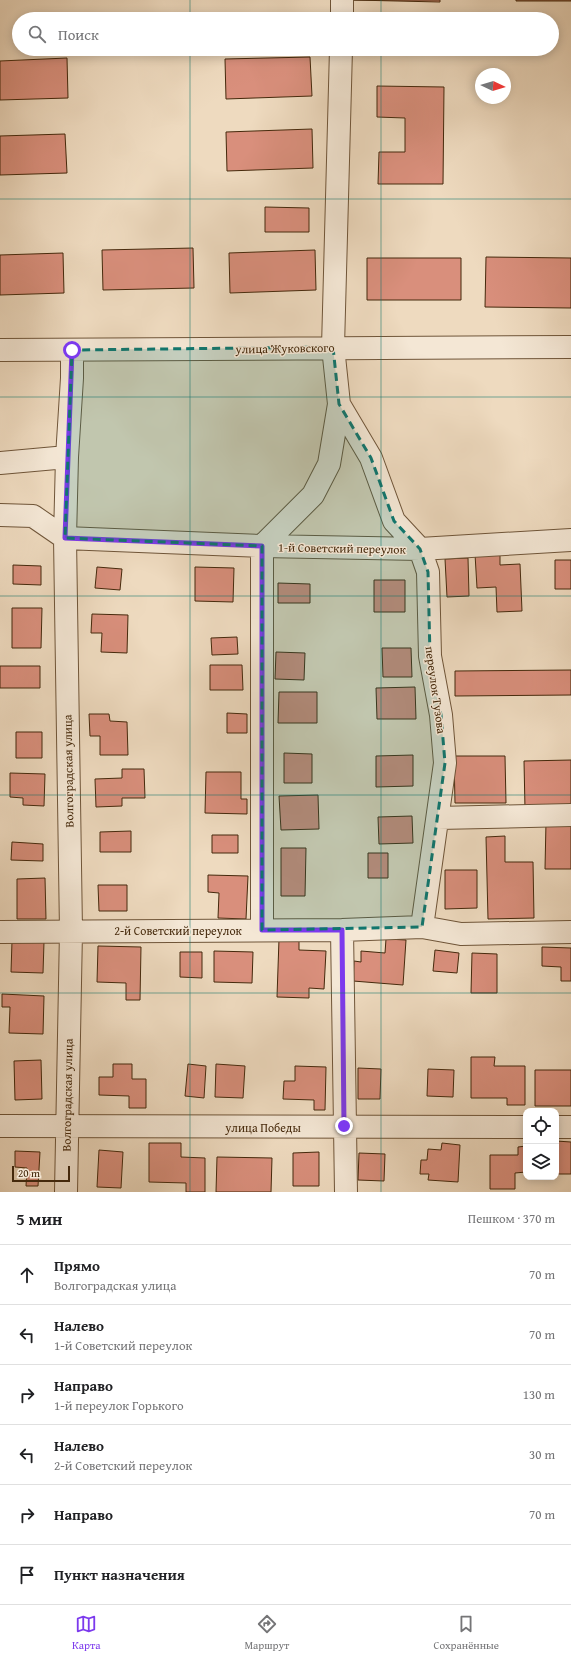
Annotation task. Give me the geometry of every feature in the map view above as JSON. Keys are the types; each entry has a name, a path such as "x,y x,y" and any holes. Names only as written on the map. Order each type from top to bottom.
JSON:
{"street":[{"path":"342,0 342,12"},
{"path":"262,930 262,546 313,495 329,464 339,404 333,347 341,56"},
{"name":"улица Жуковского","path":"0,350 333,347 571,347"},
{"name":"Волгоградская улица","path":"66,1192 66,1128 71,931 65,538 72,350"},
{"path":"339,404 371,458 394,521 420,549"},
{"path":"0,463 67,457"},
{"path":"0,515 33,516 65,538"},
{"name":"1-й Советский переулок","path":"65,538 262,546 420,549 571,540"},
{"name":"переулок Тузова","path":"420,549 428,572 430,656 442,715 445,763 422,927"},
{"path":"438,818 571,815"},
{"name":"2-й Советский переулок","path":"0,932 342,930 422,927 461,934 571,932"},
{"path":"342,930 346,1192"},
{"name":"улица Победы","path":"0,1126 66,1128 344,1126 523,1127"},
{"path":"559,1127 571,1127"}],"highlighted area":[{"path":"333,347 339,404 371,458 394,521 420,549 428,572 430,656 441,715 445,763 422,927 262,930 262,546 65,538 72,350"}],"building":[{"path":"354,0 440,0 440,2"},
{"path":"571,0 571,1 516,1"},
{"path":"310,57 312,96 226,99 225,59"},
{"path":"67,58 68,98 0,100 0,61"},
{"path":"377,86 444,87 443,184 378,184 379,152 405,152 405,118 377,117"},
{"path":"312,129 313,168 227,171 226,132"},
{"path":"65,134 67,173 0,175 0,136"},
{"path":"265,207 309,208 309,232 265,232"},
{"path":"193,248 194,288 103,290 102,250"},
{"path":"315,250 316,290 230,293 229,253"},
{"path":"63,253 64,293 0,295 0,255"},
{"path":"486,257 571,258 571,308 485,307"},
{"path":"367,258 461,258 461,300 367,300"},
{"path":"500,553 500,565 520,564 522,611 497,612 496,587 477,588 475,554"},
{"path":"468,558 469,596 447,597 445,559"},
{"path":"555,560 571,560 571,589 555,589"},
{"path":"13,565 41,566 41,585 13,584"},
{"path":"97,567 122,569 120,590 95,588"},
{"path":"195,567 234,568 233,602 195,601"},
{"path":"374,580 405,580 405,612 374,612"},
{"path":"278,583 310,584 310,603 278,603"},
{"path":"12,608 42,608 41,648 12,648"},
{"path":"92,614 128,615 127,653 101,652 102,633 91,633"},
{"path":"237,637 238,654 212,655 211,638"},
{"path":"382,648 411,648 412,677 383,677"},
{"path":"276,652 305,653 304,680 275,679"},
{"path":"210,665 242,665 243,690 210,690"},
{"path":"0,666 40,666 40,688 0,688"},
{"path":"571,670 571,695 455,696 455,671"},
{"path":"415,687 416,719 377,719 376,688"},
{"path":"279,692 317,692 317,723 278,723"},
{"path":"227,713 247,714 247,733 227,733"},
{"path":"89,714 109,714 110,721 127,722 128,755 100,755 100,736 90,736"},
{"path":"16,732 42,732 42,758 16,758"},
{"path":"284,753 312,754 312,783 284,783"},
{"path":"413,755 413,786 376,787 376,756"},
{"path":"454,756 505,756 506,803 455,803"},
{"path":"571,760 571,808 525,809 524,761"},
{"path":"122,769 144,769 145,798 122,798 122,806 96,807 95,779 122,778"},
{"path":"206,772 241,772 241,799 247,799 247,814 205,813"},
{"path":"10,773 45,774 44,806 23,805 23,798 10,797"},
{"path":"318,795 319,829 281,830 279,796"},
{"path":"412,816 413,843 379,844 378,817"},
{"path":"546,822 571,822 571,869 545,869"},
{"path":"131,831 131,852 100,852 100,832"},
{"path":"212,835 238,835 238,853 212,853"},
{"path":"505,836 505,862 533,862 534,918 488,919 486,837"},
{"path":"12,842 43,844 43,861 11,860"},
{"path":"281,848 306,848 305,896 281,896"},
{"path":"368,853 388,853 388,878 368,878"},
{"path":"445,870 477,870 477,908 445,909"},
{"path":"208,875 248,876 246,919 218,918 219,893 208,892"},
{"path":"45,878 46,919 17,919 17,879"},
{"path":"98,885 127,885 127,911 99,911"},
{"path":"279,939 299,940 299,950 326,951 324,989 309,988 309,998 277,997"},
{"path":"386,939 406,940 403,985 353,981 354,961 361,962 361,951 385,953"},
{"path":"12,941 44,942 43,973 11,972"},
{"path":"98,946 141,947 140,1000 126,1000 126,983 97,982"},
{"path":"542,947 571,948 571,981 561,981 561,967 542,966"},
{"path":"435,950 459,953 457,973 433,971"},
{"path":"214,951 253,952 252,983 214,982"},
{"path":"180,952 202,952 202,978 180,977"},
{"path":"472,953 497,954 497,993 471,993"},
{"path":"2,994 44,996 43,1034 9,1033 10,1007 2,1007"},
{"path":"471,1057 495,1057 494,1066 525,1066 525,1105 507,1105 507,1098 471,1098"},
{"path":"41,1060 42,1099 15,1100 14,1061"},
{"path":"113,1064 132,1064 132,1079 146,1079 146,1108 129,1108 129,1096 99,1095 99,1077 113,1077"},
{"path":"188,1064 206,1066 204,1098 185,1096"},
{"path":"216,1064 245,1066 243,1098 215,1097"},
{"path":"295,1066 326,1067 325,1110 314,1110 314,1100 283,1099 284,1081 295,1081"},
{"path":"358,1068 381,1069 380,1099 358,1099"},
{"path":"428,1069 454,1070 453,1097 427,1096"},
{"path":"535,1070 571,1070 571,1106 535,1106"},
{"path":"559,1141 571,1142 571,1174 559,1174"},
{"path":"149,1143 181,1143 181,1157 205,1158 205,1192 186,1192 186,1183 149,1182"},
{"path":"442,1143 460,1145 458,1182 428,1180 429,1174 420,1174 421,1160 427,1160 428,1149 441,1150"},
{"path":"523,1146 523,1172 515,1173 515,1189 490,1189 490,1155 518,1155 518,1147"},
{"path":"99,1150 123,1152 121,1188 97,1187"},
{"path":"15,1151 40,1152 38,1186 26,1186 27,1168 15,1167"},
{"path":"319,1152 319,1186 293,1186 293,1153"},
{"path":"359,1153 385,1154 384,1181 358,1180"},
{"path":"217,1157 272,1158 271,1192 216,1192"}],"route":[{"path":"72,350 65,538 262,546 262,930 342,930 344,1126"}]}
